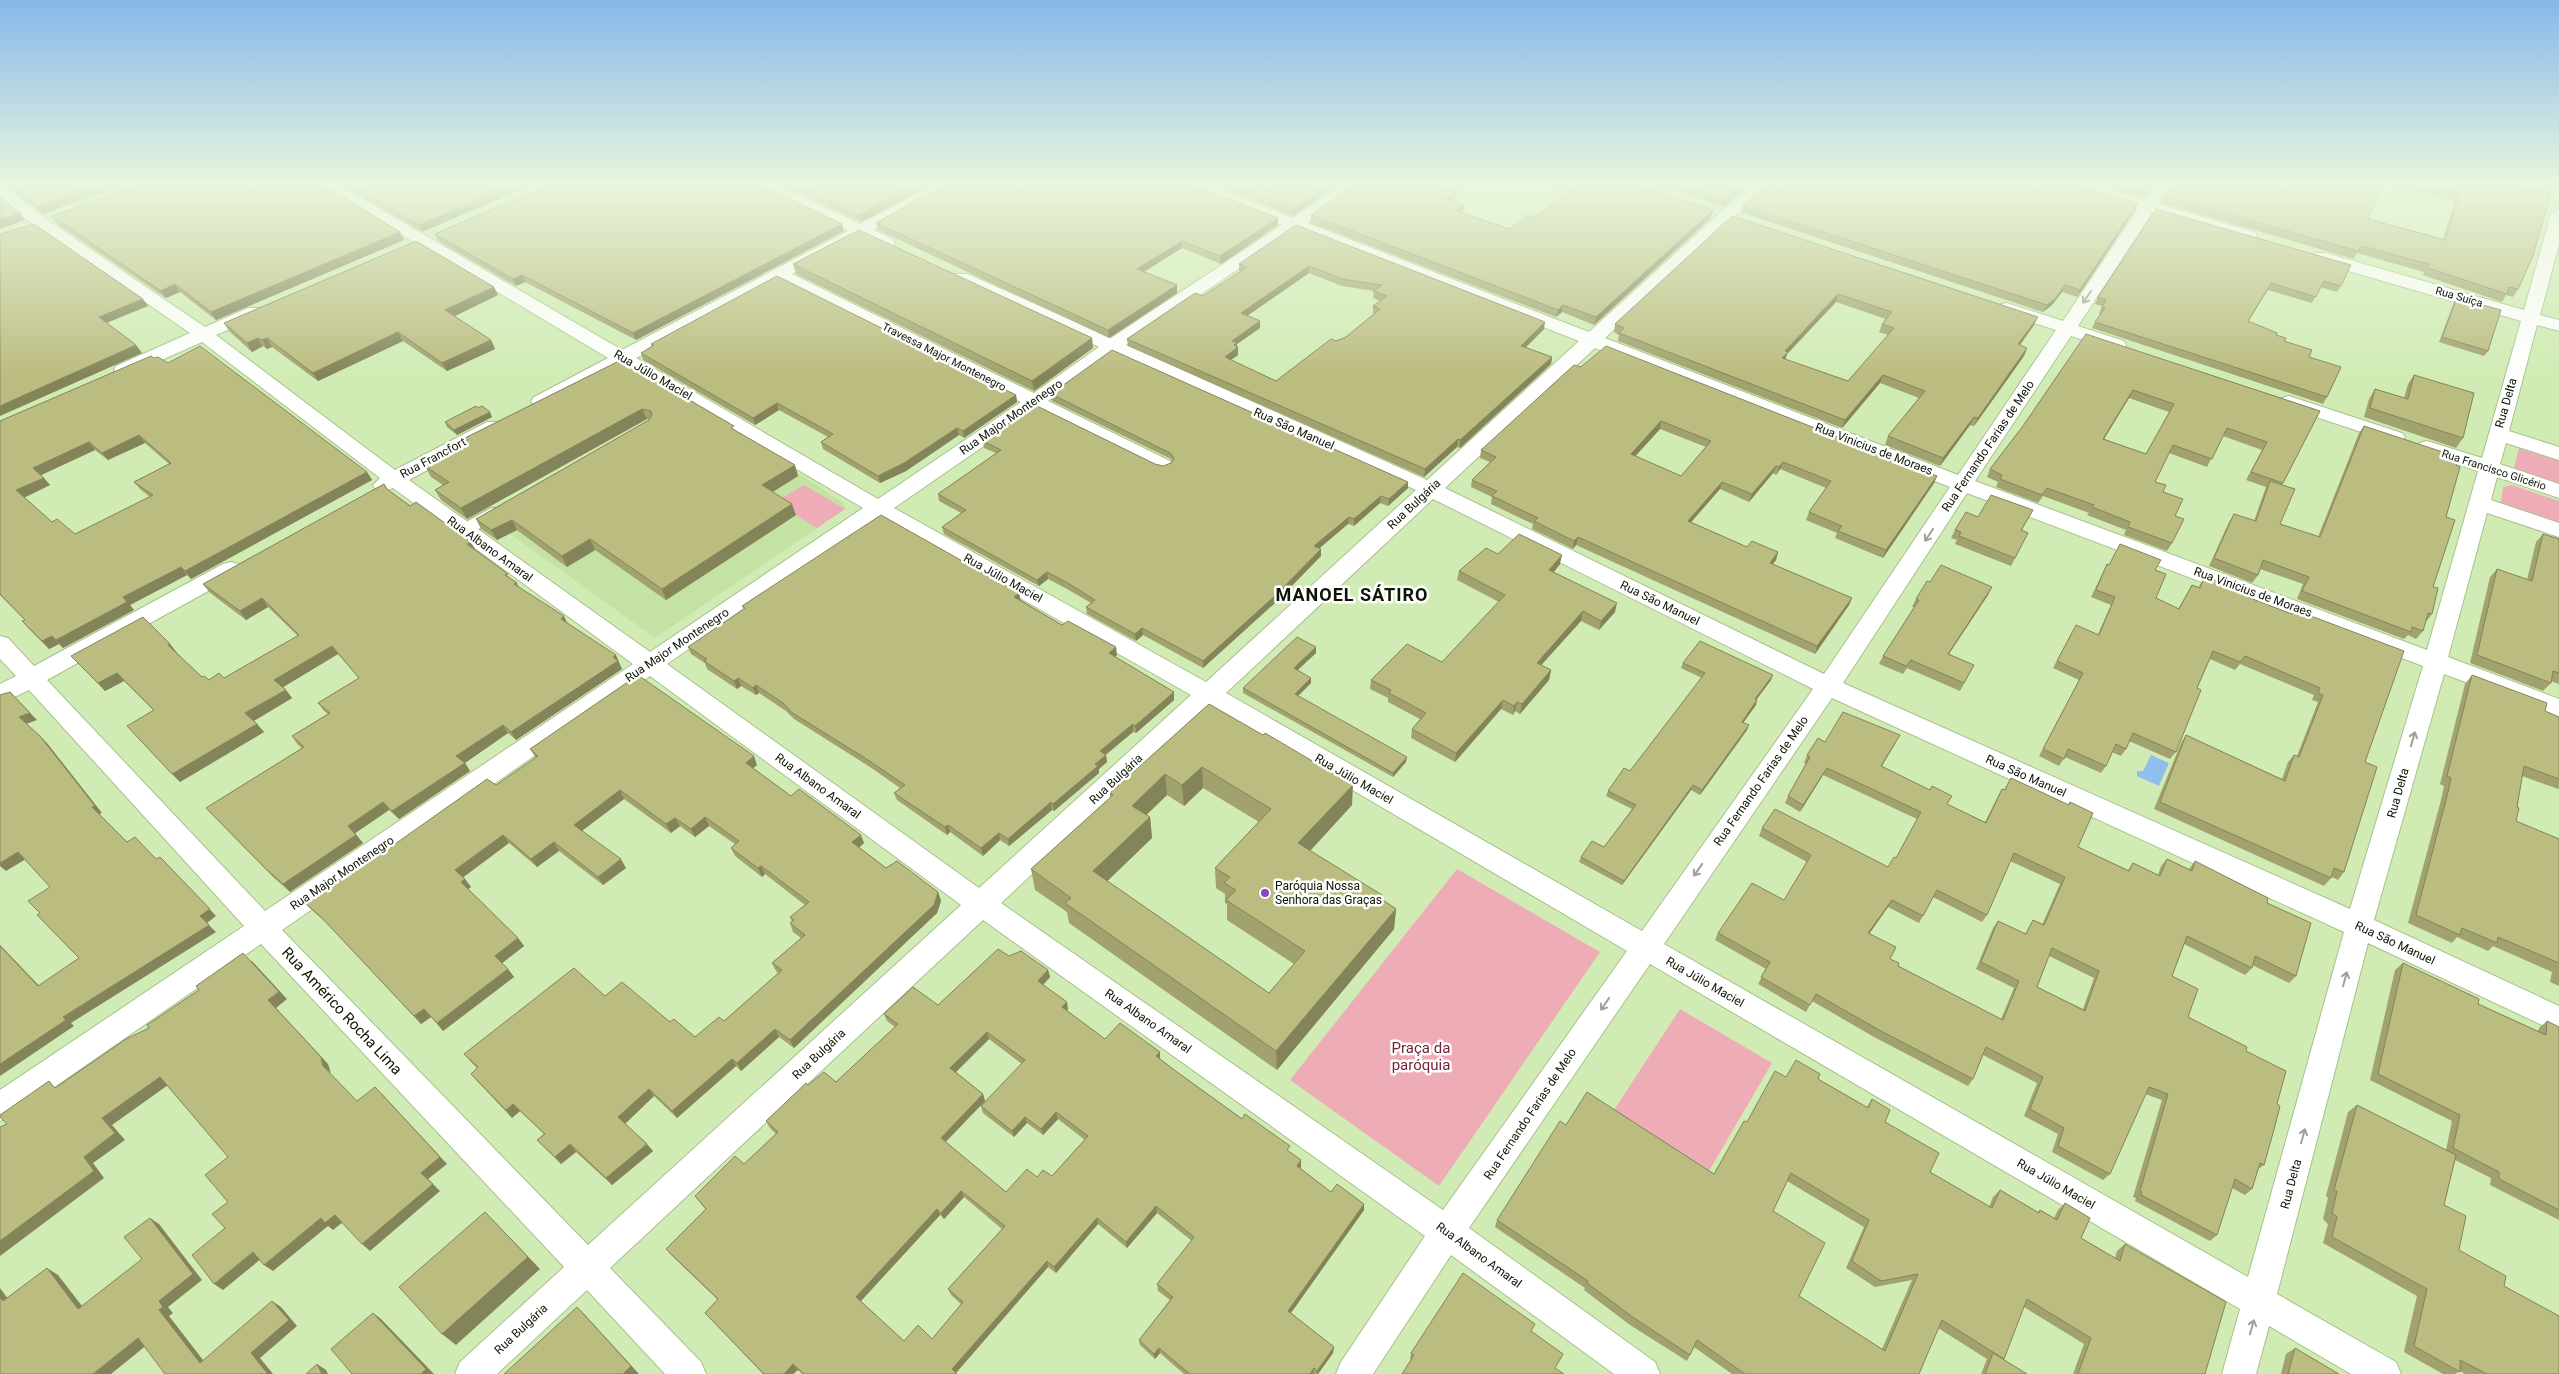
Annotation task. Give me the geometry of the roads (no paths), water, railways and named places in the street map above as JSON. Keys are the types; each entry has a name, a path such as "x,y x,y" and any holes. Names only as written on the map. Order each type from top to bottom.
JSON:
{"street":[{"name":"Rua Albano Amaral","path":"79,248 203,334 394,479 981,904 1447,1232 1643,1374"},
{"name":"Rua Júlio Maciel","path":"434,248 878,508 1208,694 2384,1374"},
{"path":"526,409 829,248"},
{"path":"899,248 905,251"},
{"name":"Rua Major Montenegro","path":"0,1107 1034,402 1110,346 1258,248"},
{"name":"Rua Vinicius de Moraes","path":"1356,248 1963,484 2436,660 2559,708"},
{"name":"Rua Bulgária","path":"472,1374 1692,248"},
{"name":"Rua Fernando Farias de Melo","path":"1353,1374 1447,1232 1644,947 1828,686 2120,248"},
{"name":"Rua Delta","path":"2239,1374 2359,926 2436,660 2549,248"},
{"name":"Rua Suíça","path":"2301,251 2559,326"},
{"name":"Rua São Manuel","path":"941,268 1430,489 1828,686 2359,926 2559,1020"},
{"name":"Travessa Major Montenegro","path":"780,275 1163,465"},
{"path":"1991,303 2132,350"},
{"path":"106,378 267,307"},
{"name":"Rua Francisco Glicério","path":"2272,396 2559,491"},
{"name":"Rua Francfort","path":"368,494 508,418"},
{"path":"2497,434 2559,454"},
{"path":"2478,503 2559,530"},
{"path":"0,695 247,560"},
{"name":"Rua Américo Rocha Lima","path":"0,644 263,928 586,1269 689,1374"}],"lane":[{"path":"464,530 507,506"}],"water":[{"path":"2151,755 2169,763 2159,786 2137,776 2137,771 2143,771"}],"place":[{"name":"Paróquia Nossa Senhora das Graças","path":"1265,893"}],"district":[{"name":"MANOEL SÁTIRO","path":"1352,594"}],"park label":[{"name":"Praça da paróquia","path":"1421,1056"}]}
